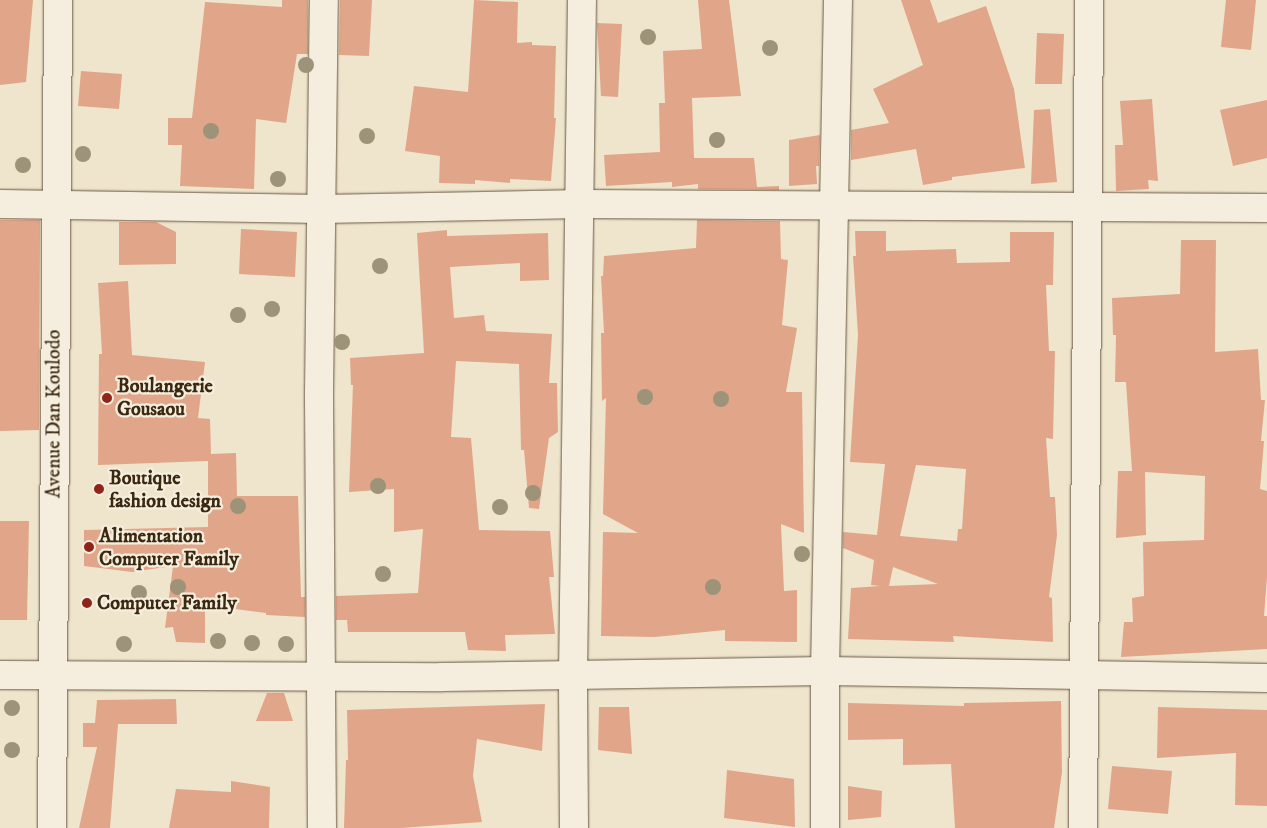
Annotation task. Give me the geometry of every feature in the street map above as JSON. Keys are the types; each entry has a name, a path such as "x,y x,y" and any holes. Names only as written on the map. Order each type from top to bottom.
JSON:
{"street":[{"name":"Avenue Dan Koulodo","path":"52,828 55,204 58,0"},
{"path":"322,828 319,392 324,0"},
{"path":"574,828 573,675 582,0"},
{"path":"825,828 825,671 838,0"},
{"path":"1083,828 1082,676 1088,206 1088,0"},
{"path":"0,204 322,209 580,204 1267,208"},
{"path":"0,675 321,677 825,671 1267,678"}],"building":[{"path":"0,0 33,0 26,82 0,85"},
{"path":"282,0 308,0 308,54 297,54 286,123 256,119 254,189 180,186 182,145 168,145 168,118 192,118 205,2 282,7"},
{"path":"340,0 372,0 369,56 339,55"},
{"path":"474,0 518,2 517,43 532,42 532,45 556,46 554,118 556,118 551,181 510,179 510,183 475,180 475,184 439,183 440,156 405,151 414,86 468,92"},
{"path":"698,0 729,0 741,96 692,98 694,158 754,158 757,187 779,186 779,190 698,189 698,184 672,187 672,182 606,186 604,155 660,152 659,103 665,103 663,51 702,49"},
{"path":"901,0 930,0 938,23 986,6 1014,89 1025,168 952,177 952,180 923,185 916,149 851,160 851,130 889,123 873,89 923,65"},
{"path":"1226,0 1256,0 1251,50 1221,47"},
{"path":"597,23 622,24 618,97 601,96"},
{"path":"1037,33 1064,34 1062,84 1035,84"},
{"path":"81,71 122,74 119,109 78,106"},
{"path":"1152,99 1158,181 1148,180 1149,189 1116,191 1115,145 1123,145 1120,101"},
{"path":"1267,100 1267,158 1233,166 1220,110"},
{"path":"1050,109 1057,182 1031,184 1034,110"},
{"path":"820,135 819,166 816,166 817,184 789,186 789,140"},
{"path":"0,220 40,220 39,430 0,431"},
{"path":"697,220 780,221 781,259 788,260 782,325 797,328 786,392 802,392 804,533 781,524 784,591 797,590 797,642 725,641 725,630 655,637 601,636 603,532 638,533 603,514 606,398 602,401 601,333 604,333 601,276 603,276 604,256 696,248"},
{"path":"119,222 156,222 176,232 176,264 119,265"},
{"path":"241,229 297,232 295,277 239,274"},
{"path":"447,230 447,236 548,233 549,280 520,281 520,263 450,267 454,318 484,315 486,331 552,334 549,383 557,383 558,432 549,438 539,509 529,508 524,450 521,450 519,364 456,361 451,437 471,438 479,530 550,531 554,577 549,577 555,634 505,635 506,651 468,650 465,632 348,632 347,620 336,620 336,596 418,593 423,529 394,532 394,489 349,492 353,385 351,385 350,358 424,353 417,233"},
{"path":"855,231 886,231 886,251 956,249 957,263 1010,262 1010,232 1054,232 1053,285 1046,285 1049,351 1055,351 1053,439 1046,438 1050,497 1055,497 1057,535 1049,597 1052,598 1053,642 953,636 954,642 848,639 851,588 880,586 871,585 874,560 843,548 843,532 877,535 885,464 850,462 858,335 853,256 856,256","holes":["916,465 966,469 962,529 958,529 957,541 900,536","893,567 938,584 889,586"]},
{"path":"1181,240 1216,240 1215,352 1258,349 1261,400 1265,400 1261,441 1264,441 1260,489 1267,491 1267,577 1264,616 1267,616 1267,649 1121,657 1124,622 1133,622 1132,598 1144,596 1143,542 1204,540 1205,476 1145,472 1146,535 1116,538 1118,471 1132,471 1126,382 1115,382 1116,335 1113,335 1112,298 1180,294"},
{"path":"128,281 132,355 205,362 198,418 210,419 211,454 236,453 237,496 298,496 301,597 305,597 305,617 266,615 266,613 205,605 205,643 176,642 173,627 165,628 173,566 132,572 84,566 84,530 208,527 208,461 98,465 99,354 102,354 98,283"},
{"path":"0,521 29,521 27,620 0,620"},
{"path":"267,693 284,693 293,721 256,721"},
{"path":"176,699 177,724 118,724 110,828 79,828 97,747 83,747 83,723 95,723 97,700"},
{"path":"1061,701 1062,772 1054,828 955,828 951,764 903,765 903,739 848,740 848,703 964,706 964,703"},
{"path":"545,704 542,751 477,739 473,776 482,822 401,828 344,828 346,760 348,760 347,710"},
{"path":"599,707 629,707 632,754 598,750"},
{"path":"1158,707 1267,710 1267,806 1235,805 1236,753 1157,758"},
{"path":"1112,766 1172,771 1168,814 1108,809"},
{"path":"727,770 794,779 795,827 724,818"},
{"path":"231,781 270,787 269,828 169,828 176,789 231,792"},
{"path":"848,786 882,791 881,817 848,820"}],"place":[{"name":"Boulangerie Gousaou","path":"107,398"},
{"name":"Boutique fashion design","path":"99,489"},
{"name":"Alimentation Computer Family","path":"89,547"},
{"name":"Computer Family","path":"87,603"}]}
